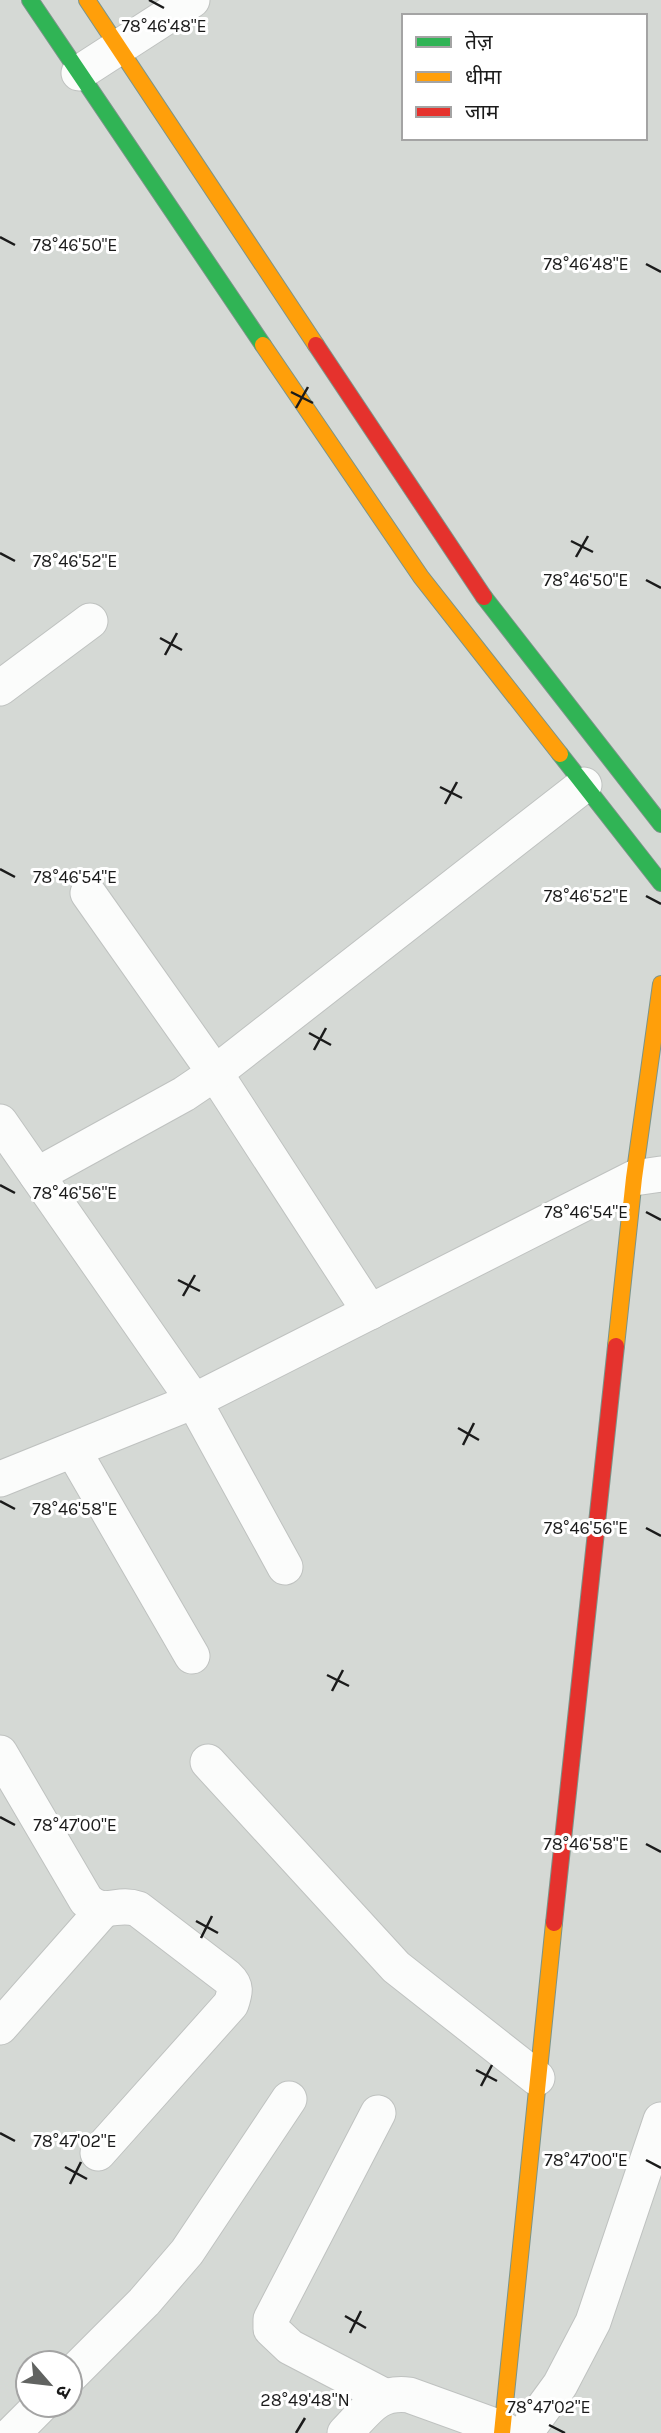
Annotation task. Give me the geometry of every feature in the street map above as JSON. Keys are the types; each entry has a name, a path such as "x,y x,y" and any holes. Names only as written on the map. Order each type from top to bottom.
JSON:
{"main road":[{"path":"30,0 421,577 661,883"},
{"path":"87,0 494,612 661,824"},
{"path":"510,2432 537,2078 647,1176 661,984"}],"street":[{"path":"79,73 192,0"},
{"path":"2,684 90,621"},
{"path":"37,1175 184,1094 215,1073 584,785"},
{"path":"88,893 215,1073 370,1312"},
{"path":"0,1122 194,1401 285,1567"},
{"path":"0,1479 194,1401 647,1176"},
{"path":"73,1450 192,1656"},
{"path":"0,1754 86,1900 94,1908 103,1910 121,1906 138,1909 227,1977 235,1990 230,2004 97,2153"},
{"path":"208,1762 396,1967 537,2078"},
{"path":"0,2027 103,1910"},
{"path":"84,2362 144,2302 187,2252 289,2099"},
{"path":"378,2113 271,2319 271,2329 290,2347 384,2396"},
{"path":"345,2433 384,2396 395,2393 409,2395 510,2432 560,2385 593,2322 649,2183 661,2120"},
{"path":"13,2433 27,2419"}],"shaded area":[{"path":"0,0 661,0 661,2433 0,2433"}],"traffic: fast":[{"path":"30,0 263,345"},
{"path":"484,597 661,824"},
{"path":"560,754 661,883"}],"traffic: slow":[{"path":"87,0 316,345"},
{"path":"263,345 421,577 560,754"},
{"path":"616,1346 634,1178 661,984"},
{"path":"502,2433 554,1923"}],"traffic: jam":[{"path":"316,345 484,597"},
{"path":"554,1923 616,1346"}]}
